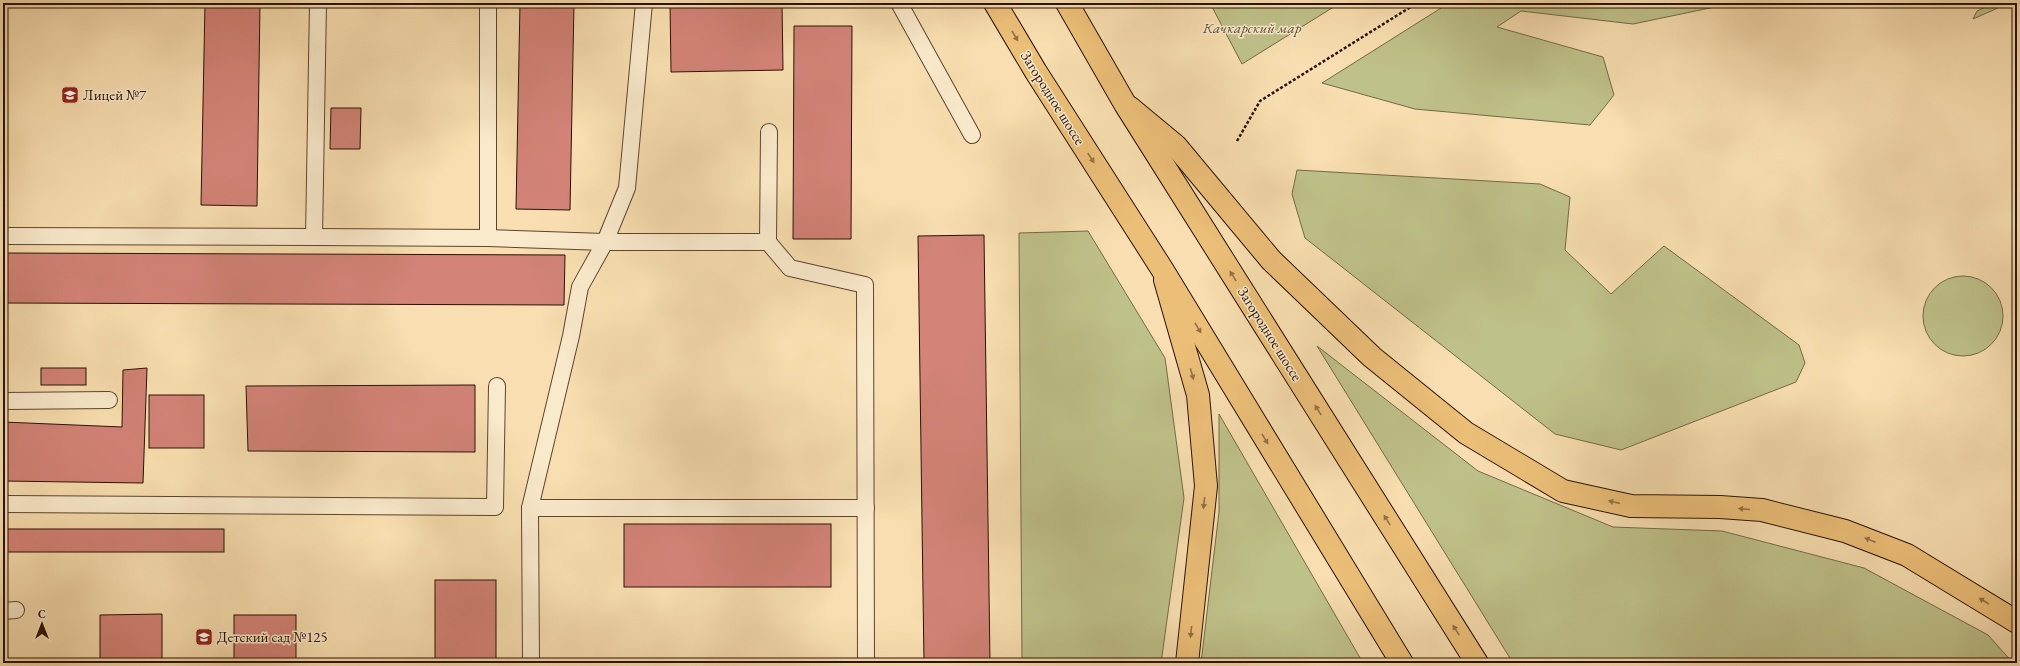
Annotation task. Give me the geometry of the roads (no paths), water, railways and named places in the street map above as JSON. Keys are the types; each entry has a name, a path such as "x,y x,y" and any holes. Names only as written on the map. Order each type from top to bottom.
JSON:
{"main road":[{"name":"Загородное шоссе","path":"995,3 1036,72 1162,269 1402,663"},
{"name":"Загородное шоссе","path":"1067,3 1125,104 1477,663"},
{"path":"1125,104 1176,146 1271,260 1372,357 1466,433 1563,491 1631,506 1720,507 1762,510 1845,531 1907,555 2017,622"},
{"path":"1162,269 1198,394 1206,486 1187,663"}],"lane":[{"path":"314,237 318,3"},
{"path":"488,3 488,238"},
{"path":"531,663 530,508 571,336 580,287 605,242 626,188 644,3"},
{"path":"899,3 972,135"},
{"path":"769,132 768,242 790,268 865,285 866,663"},
{"path":"3,236 488,238 605,242 768,242"},
{"path":"3,504 495,507 497,386"},
{"path":"3,401 109,400"},
{"path":"530,508 866,508"}],"place":[{"name":"Лицей №7","path":"70,95"},
{"name":"Детский сад №125","path":"204,637"}],"park label":[{"name":"Качкарский мар","path":"1252,28"}]}
